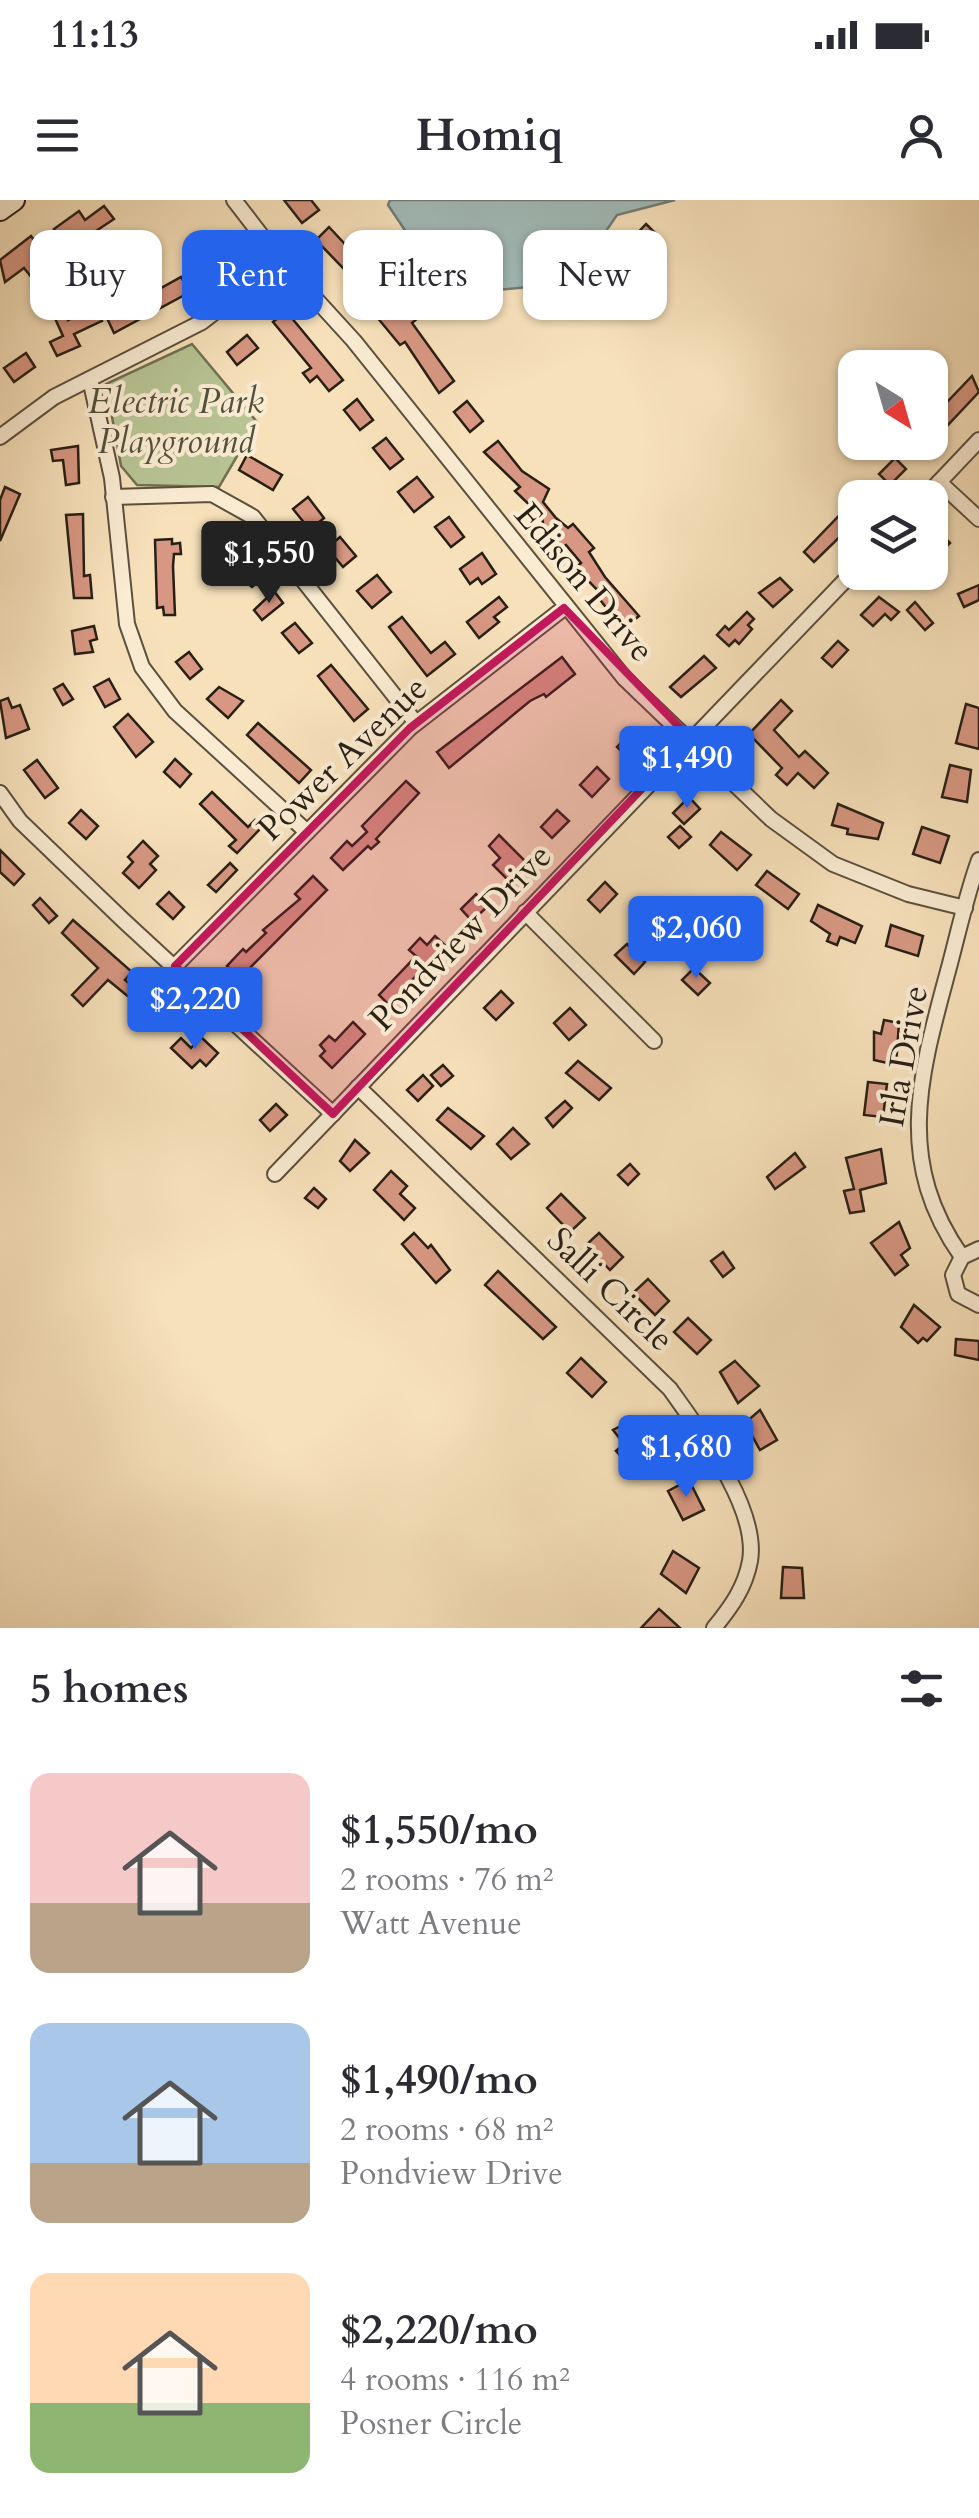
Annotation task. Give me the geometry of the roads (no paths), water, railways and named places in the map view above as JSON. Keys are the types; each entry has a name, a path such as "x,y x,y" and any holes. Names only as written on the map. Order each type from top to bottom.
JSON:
{"main road":[{"path":"0,210 14,200"}],"street":[{"name":"Edison Drive","path":"234,200 257,230"},
{"name":"Edison Drive","path":"323,307 354,340 564,608 625,679 771,819 833,864 908,894 965,908"},
{"path":"0,437 35,409 205,320"},
{"path":"90,380 113,497 127,624 142,667 175,711 307,832"},
{"path":"941,480 979,440"},
{"path":"948,491 979,520"},
{"path":"113,497 212,494 253,517 416,723"},
{"name":"Pondview Drive","path":"276,1174 838,587"},
{"name":"Power Avenue","path":"174,966 416,723 564,608"},
{"path":"0,793 20,821 333,1114"},
{"name":"Irla Drive","path":"979,860 928,1046 916,1142 934,1209 962,1257 954,1268 955,1288 963,1299 979,1305"},
{"path":"526,912 654,1042"},
{"name":"Salli Circle","path":"358,1087 650,1369 694,1424 732,1486 750,1539 746,1579 714,1628"},
{"path":"962,1257 979,1249"}],"water":[{"path":"390,200 675,200 617,215 607,230 523,230 523,288 503,289 503,230 405,230 388,205"}],"park label":[{"name":"Electric Park Playground","path":"176,421"}]}
